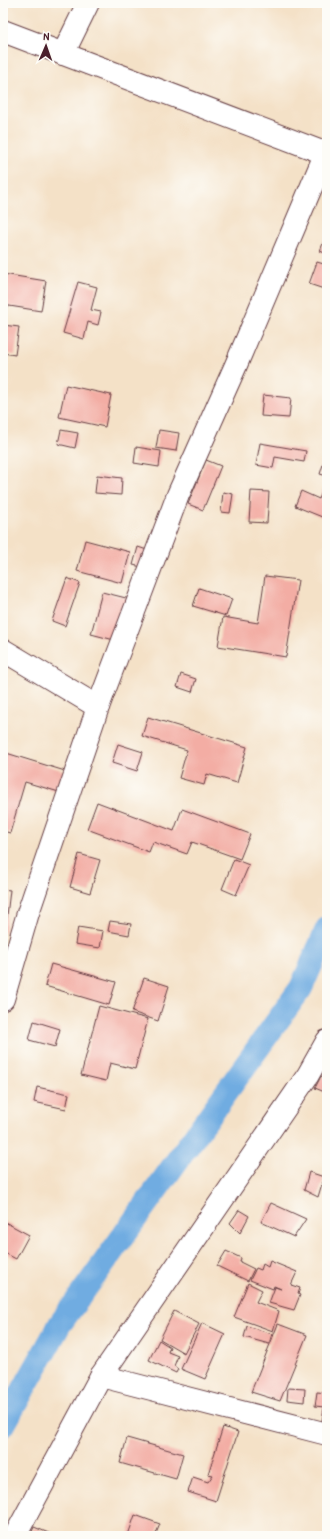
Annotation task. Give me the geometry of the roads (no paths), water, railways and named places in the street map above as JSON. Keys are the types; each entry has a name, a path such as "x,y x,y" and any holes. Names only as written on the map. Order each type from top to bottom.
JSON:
{"street":[{"path":"63,54 88,3"},
{"path":"3,31 326,152 236,365 178,495 98,707 28,912 3,999"},
{"path":"3,650 98,707"},
{"path":"15,1536 101,1376 308,1075 327,1041"},
{"path":"101,1376 327,1434"}],"waterway":[{"path":"3,1426 60,1324 301,988 327,929"}]}
